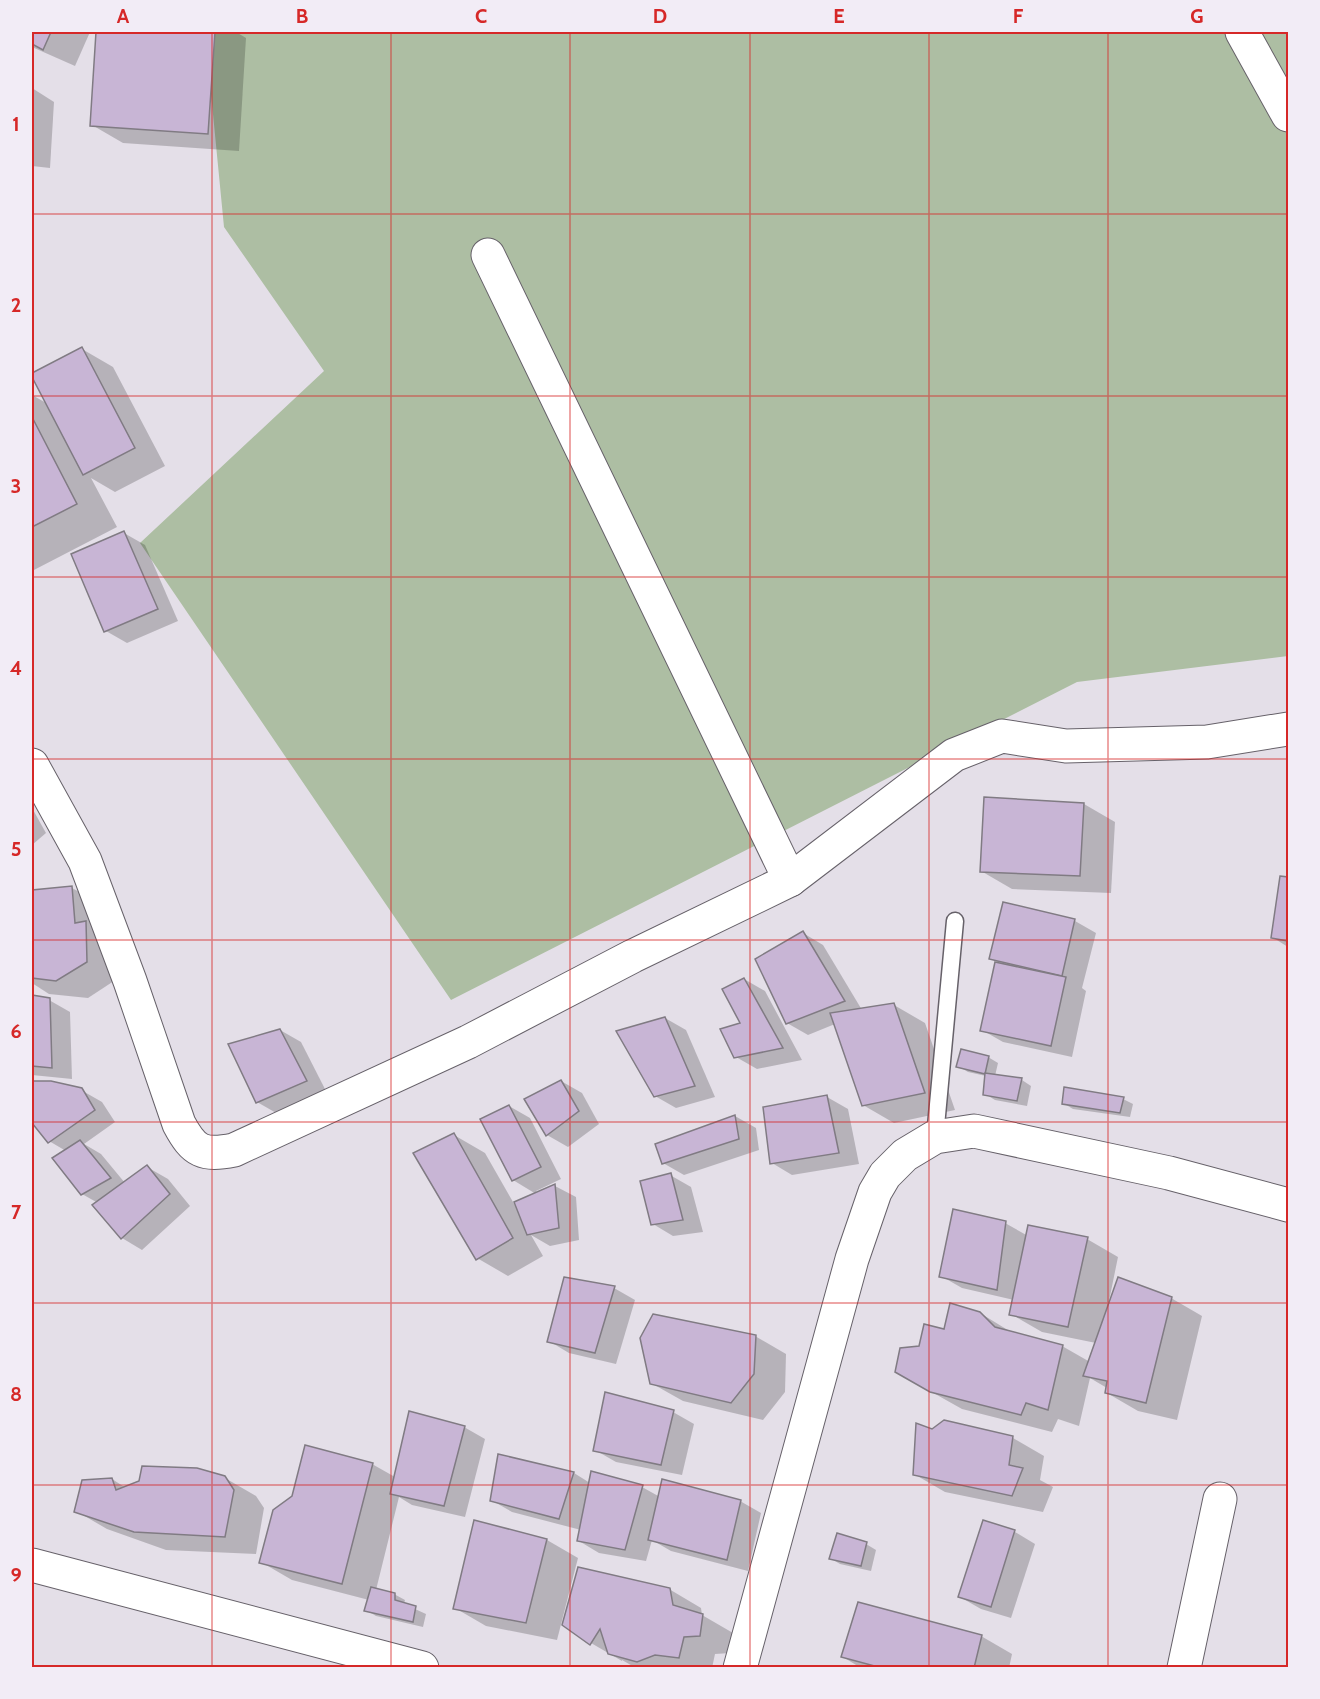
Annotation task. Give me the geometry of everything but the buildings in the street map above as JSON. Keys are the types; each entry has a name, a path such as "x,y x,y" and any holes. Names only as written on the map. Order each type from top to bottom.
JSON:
{"street":[{"path":"1242,32 1288,115"},
{"path":"488,255 790,880"},
{"path":"32,765 85,861 130,981 179,1124 189,1143 211,1154 234,1150 468,1042 633,956 790,880 954,755 1002,736 1066,746 1207,742 1288,729"},
{"path":"740,1668 852,1259 875,1192 885,1174 905,1155 935,1137 974,1131 1169,1173 1288,1204"},
{"path":"1184,1668 1220,1499"},
{"path":"32,1565 422,1668"}],"lane":[{"path":"935,1137 955,921"}],"green space":[{"path":"205,32 1288,32 1288,656 1077,682 451,1000 140,543 324,371 224,227"}]}
